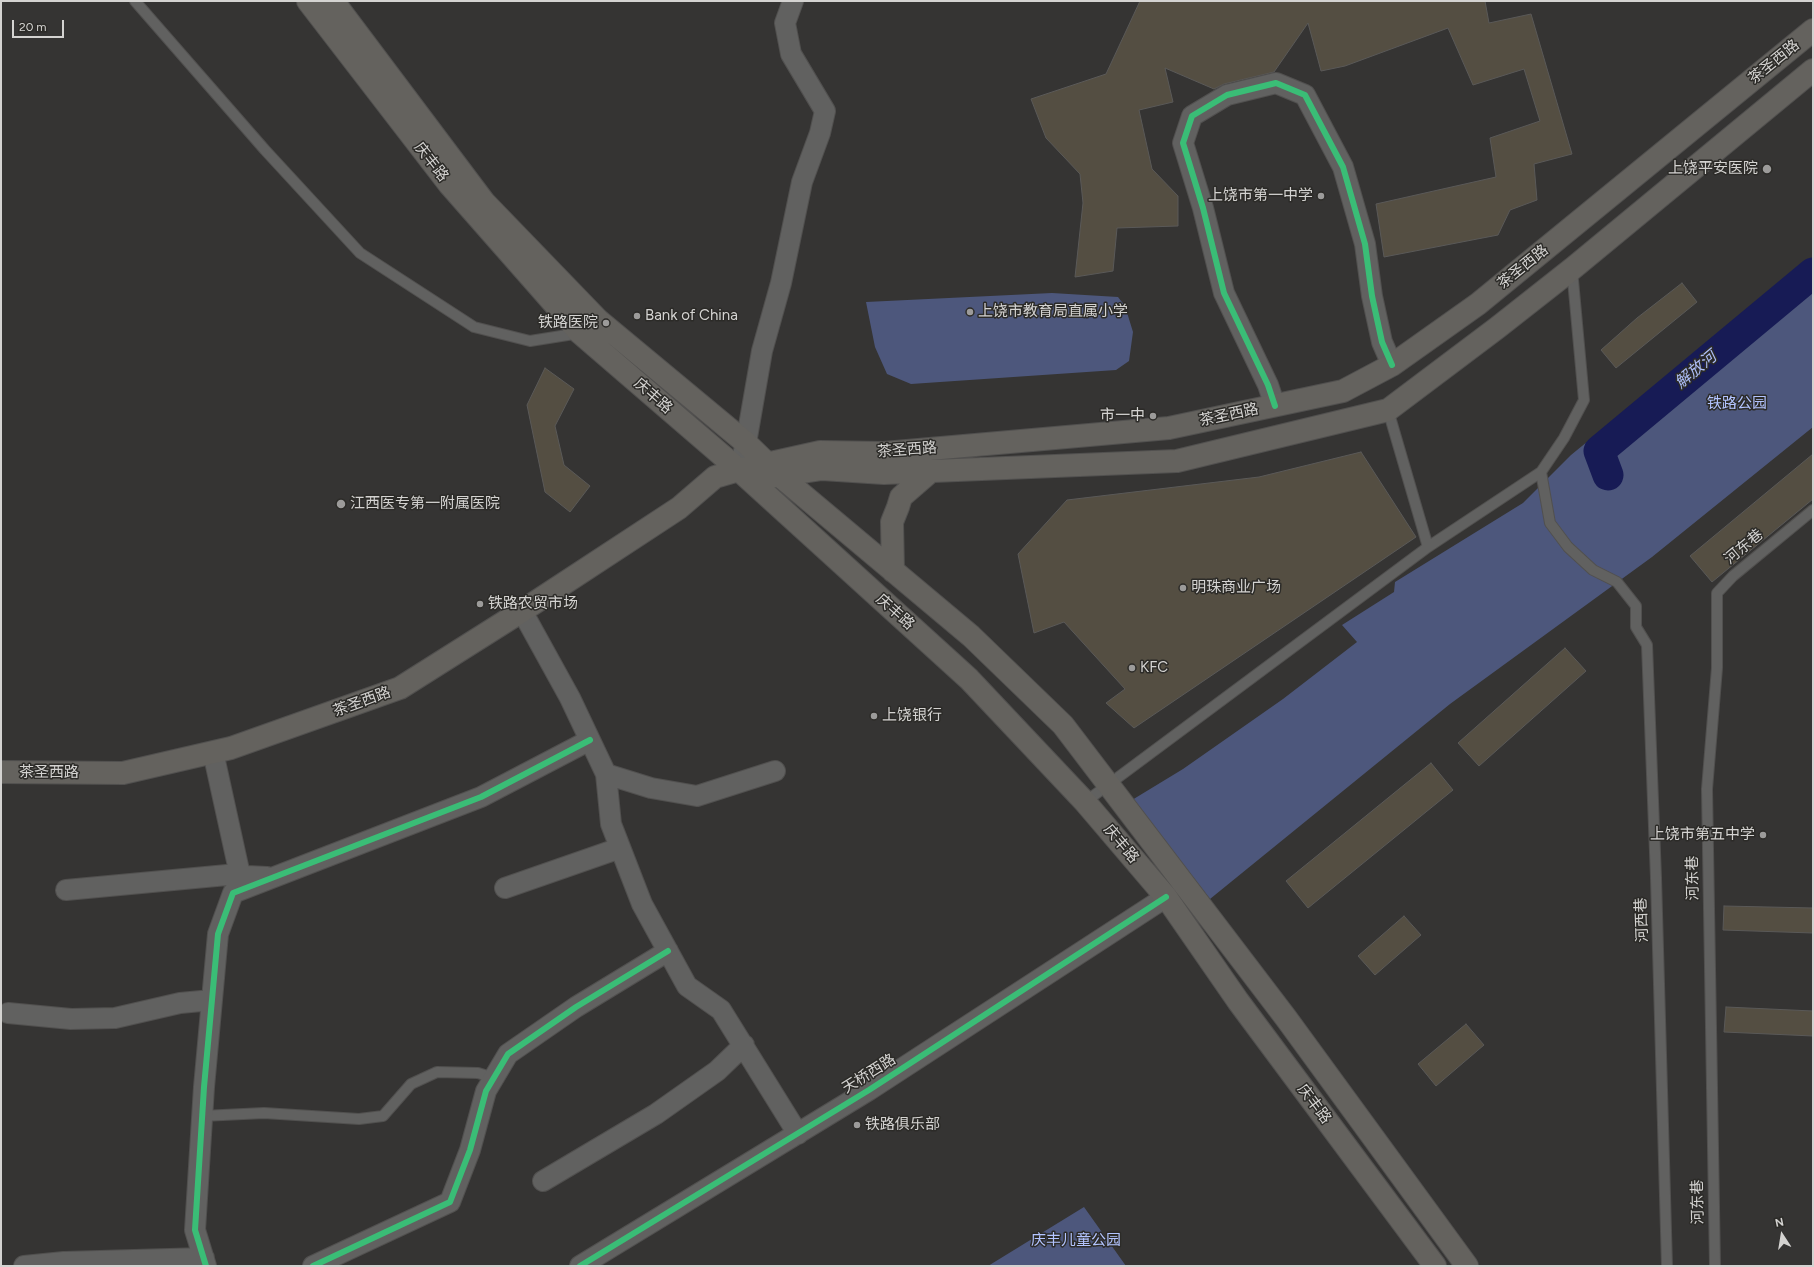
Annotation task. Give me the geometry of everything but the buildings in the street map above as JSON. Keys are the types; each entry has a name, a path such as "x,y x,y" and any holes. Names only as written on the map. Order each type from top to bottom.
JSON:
{"main road":[{"name":"庆丰路","path":"308,1 448,184 580,333 745,475 969,679 1085,802 1166,897 1238,1001 1435,1266"},
{"path":"333,1 484,202 598,320 746,443 773,469 971,636 1063,725 1286,1018 1467,1266"},
{"name":"茶圣西路","path":"1,772 123,773 231,748 400,688 522,612 679,508 715,478 745,475 773,469 820,452 884,452 1169,428 1343,392 1392,365 1478,304 1813,30"},
{"name":"茶圣西路","path":"773,469 822,469 884,472 1177,461 1388,410 1497,328 1572,269 1813,70"},
{"path":"893,571 892,522 902,497 931,471"}],"street":[{"path":"745,475 746,443 762,351 781,283 802,182 820,133 825,111 791,54 785,23 793,1"},
{"path":"1275,406 1268,384 1224,293 1203,208 1183,143 1192,116 1227,95 1276,83 1305,95 1343,167 1364,244 1372,296 1382,342 1392,365"},
{"path":"522,612 568,694 606,774 611,824 642,904 687,986 721,1010 798,1134"},
{"path":"24,1266 64,1262 205,1262 194,1230 202,1116 218,934 233,894 481,797 590,740"},
{"path":"213,752 240,875"},
{"path":"606,774 650,788 697,796 775,771"},
{"path":"505,888 620,848"},
{"path":"66,890 227,875 275,877"},
{"name":"天桥西路","path":"580,1266 869,1090 1166,897"},
{"path":"313,1266 450,1202 470,1150 486,1091 508,1054 576,1007 668,952"},
{"path":"8,1013 71,1019 115,1018 180,1004 212,1000"},
{"path":"542,1181 662,1110 717,1071 744,1045"}],"lane":[{"path":"135,1 265,150 360,253 474,327 530,341 580,333"},
{"path":"1085,802 1428,547 1541,472 1564,438 1584,400 1572,269"},
{"path":"1388,410 1428,547"},
{"name":"河西巷","path":"1541,472 1550,523 1568,548 1593,570 1617,582 1636,606 1636,627 1647,645 1656,878 1667,1266"},
{"name":"河东巷","path":"1715,1266 1707,789 1717,668 1716,593 1733,576 1813,510"},
{"path":"202,1116 264,1113 360,1119 383,1116 411,1084 437,1072 478,1073 494,1078"}],"green space":[{"name":"铁路公园","path":"1813,257 1813,427 1652,557 1450,704 1210,899 1132,800 1183,769 1283,699 1357,642 1342,625 1394,592 1395,582 1523,503 1571,455"},
{"path":"1052,293 1118,297 1125,306 1133,332 1129,361 1116,370 911,384 887,374 875,347 866,302"},
{"name":"庆丰儿童公园","path":"1084,1207 1126,1266 988,1266"}],"waterway":[{"name":"解放河","path":"1608,475 1599,451 1813,273"}],"cycle path":[{"path":"1275,406 1268,385 1224,293 1203,208 1183,143 1192,116 1227,95 1276,83 1305,95 1343,167 1365,244 1372,296 1382,342 1392,365"},
{"path":"206,1266 195,1230 204,1087 218,934 233,893 481,797 590,740"},
{"path":"580,1266 869,1090 1166,897"},
{"path":"313,1266 450,1202 470,1150 486,1091 508,1054 576,1007 668,951"}],"place":[{"name":"上饶平安医院","path":"1767,169"},
{"name":"上饶市第一中学","path":"1321,196"},
{"name":"上饶市教育局直属小学","path":"970,312"},
{"name":"Bank of China","path":"637,316"},
{"name":"铁路医院","path":"606,323"},
{"name":"市一中","path":"1153,416"},
{"name":"江西医专第一附属医院","path":"341,504"},
{"name":"明珠商业广场","path":"1183,588"},
{"name":"铁路农贸市场","path":"480,604"},
{"name":"KFC","path":"1132,668"},
{"name":"上饶银行","path":"874,716"},
{"name":"上饶市第五中学","path":"1763,835"},
{"name":"铁路俱乐部","path":"857,1125"}]}
